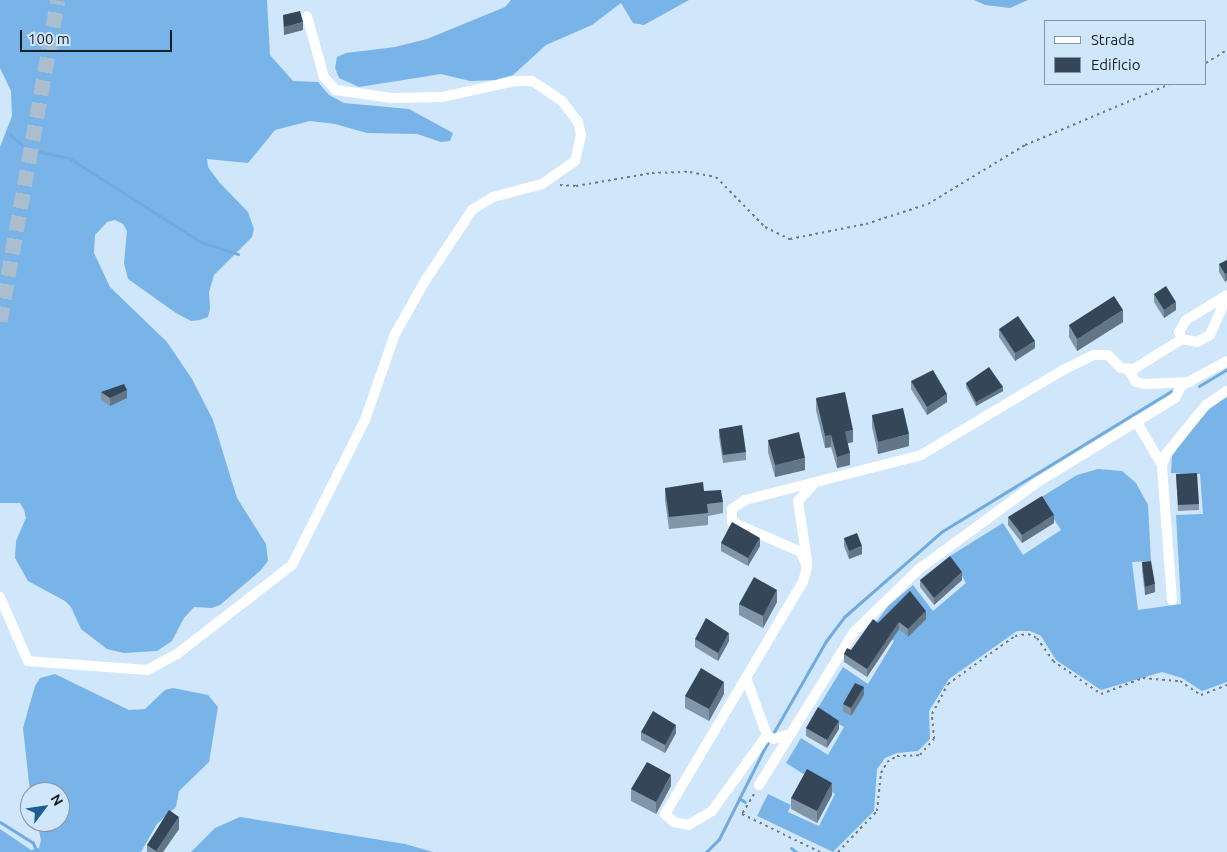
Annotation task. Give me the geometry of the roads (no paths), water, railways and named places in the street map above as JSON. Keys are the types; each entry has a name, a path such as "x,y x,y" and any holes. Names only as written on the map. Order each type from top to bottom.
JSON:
{"street":[{"path":"0,598 28,660 148,670 177,654 292,565 365,420 395,334 425,281 472,210 493,197 542,184 575,160 580,148 578,122 562,101 532,81 514,81 442,97 392,98 336,90 324,76 307,16"},
{"path":"1182,339 1179,332 1186,320 1227,296"},
{"path":"1128,370 1134,369 1182,339 1196,342 1210,335 1227,296"},
{"path":"807,567 801,552 732,522 730,516 732,509 745,500 921,455 1063,370 1094,355 1108,355 1128,370 1136,382 1144,384 1190,382"},
{"path":"758,786 854,632 919,570 1038,482 1175,398 1181,386 1227,360"},
{"path":"1172,600 1162,465 1166,454 1206,405 1227,391"},
{"path":"1136,422 1162,465"},
{"path":"790,734 769,736 712,811 689,825 674,822 665,814 803,582 807,567 798,501 818,482"},
{"path":"746,678 769,736"}],"waterway":[{"path":"10,134 26,149 69,158 201,242 238,254"},
{"path":"1199,386 1227,369"},
{"path":"706,852 719,839 763,751 826,641 844,617 941,532 1171,391"},
{"path":"739,798 745,802"},
{"path":"0,822 33,843 37,852"},
{"path":"791,848 796,852"}],"tunnel":[{"path":"0,321 58,0"}]}
